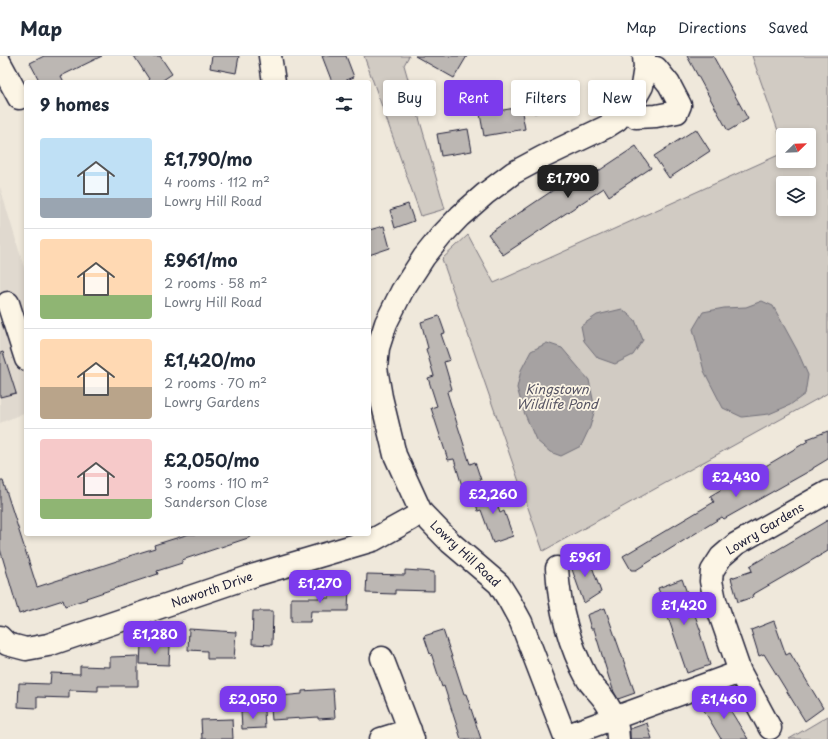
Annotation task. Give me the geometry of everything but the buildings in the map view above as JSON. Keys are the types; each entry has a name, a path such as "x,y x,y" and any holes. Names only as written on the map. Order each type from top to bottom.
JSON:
{"street":[{"path":"270,56 274,80"},
{"path":"635,116 656,116 678,112 680,105 669,84 656,68 645,61"},
{"name":"Lowry Hill Road","path":"643,80 645,61"},
{"path":"0,63 19,98"},
{"name":"Lowry Hill Road","path":"566,738 521,622 499,584 451,543 421,512 395,455 381,397 372,368 386,323 402,290 424,257 450,226 485,194 513,174 543,157 606,127 621,116"},
{"path":"8,303 24,353"},
{"name":"Lowry Gardens","path":"770,728 740,672 715,600 711,581 712,571 721,557 736,544 828,492"},
{"name":"Naworth Drive","path":"0,637 7,644 26,649 48,645 255,575 373,540 421,512"},
{"path":"557,568 558,590 567,630 573,648 589,681 607,704 614,718 618,732 618,739"},
{"path":"381,739 412,734 382,658"},
{"path":"566,738 614,718 740,672"}],"shaded area":[{"path":"364,56 409,56 404,65 408,80 383,80 383,109"},
{"path":"752,56 828,56 828,393 543,551 442,259 468,235 494,283 776,156 776,168 816,168 816,128 777,128"},
{"path":"385,116 419,116 445,209 421,216"},
{"path":"0,187 24,267 24,413 0,423"},
{"path":"828,716 828,739 789,739"}],"water":[{"path":"762,301 773,306 797,350 808,375 805,394 790,405 769,414 742,417 723,408 704,371 693,329 703,312 724,308 746,307"},
{"path":"622,309 635,320 643,340 633,355 615,364 598,358 584,341 581,326 597,315"},
{"name":"Kingstown Wildlife Pond","path":"547,343 562,348 589,380 595,409 590,427 581,446 561,456 550,452 536,440 524,412 517,388 521,370 531,351"}]}
